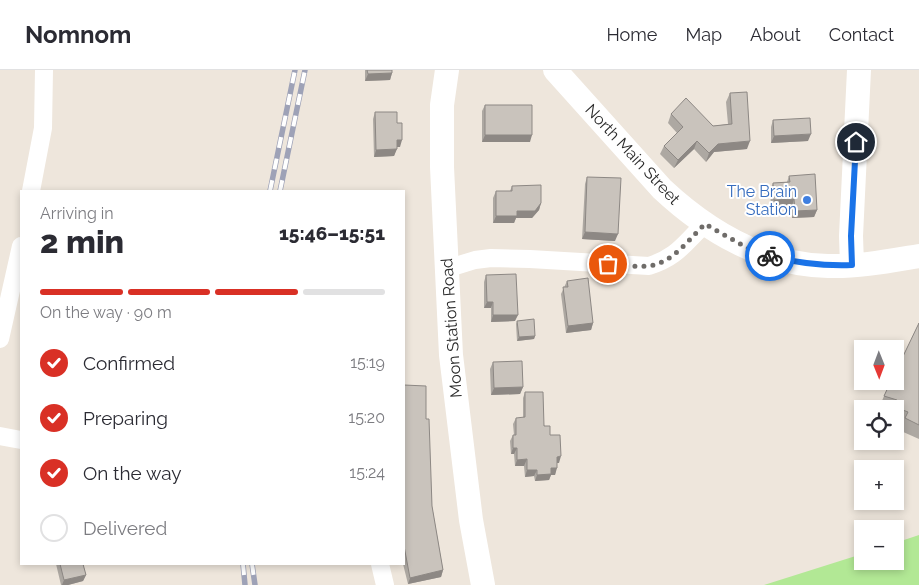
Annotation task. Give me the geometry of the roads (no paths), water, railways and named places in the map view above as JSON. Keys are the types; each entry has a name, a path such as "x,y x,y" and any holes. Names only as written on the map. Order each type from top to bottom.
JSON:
{"street":[{"path":"31,190 42,128 44,70"},
{"name":"Moon Station Road","path":"447,70 442,105 442,168 452,365 471,520 483,585"},
{"name":"North Main Street","path":"555,70 680,206 705,224 751,250 788,261 827,266 852,265 919,256"},
{"path":"852,265 859,70"},
{"path":"446,269 475,260 491,258 649,266 664,261 681,249 705,224"},
{"path":"0,339 20,250"},
{"path":"0,436 20,440"},
{"path":"380,565 385,585"}],"railway":[{"path":"270,190 295,70"},
{"path":"280,190 305,70"},
{"path":"243,565 245,585"},
{"path":"252,565 255,585"}],"place":[{"name":"The Brain Station","path":"807,200"}]}
